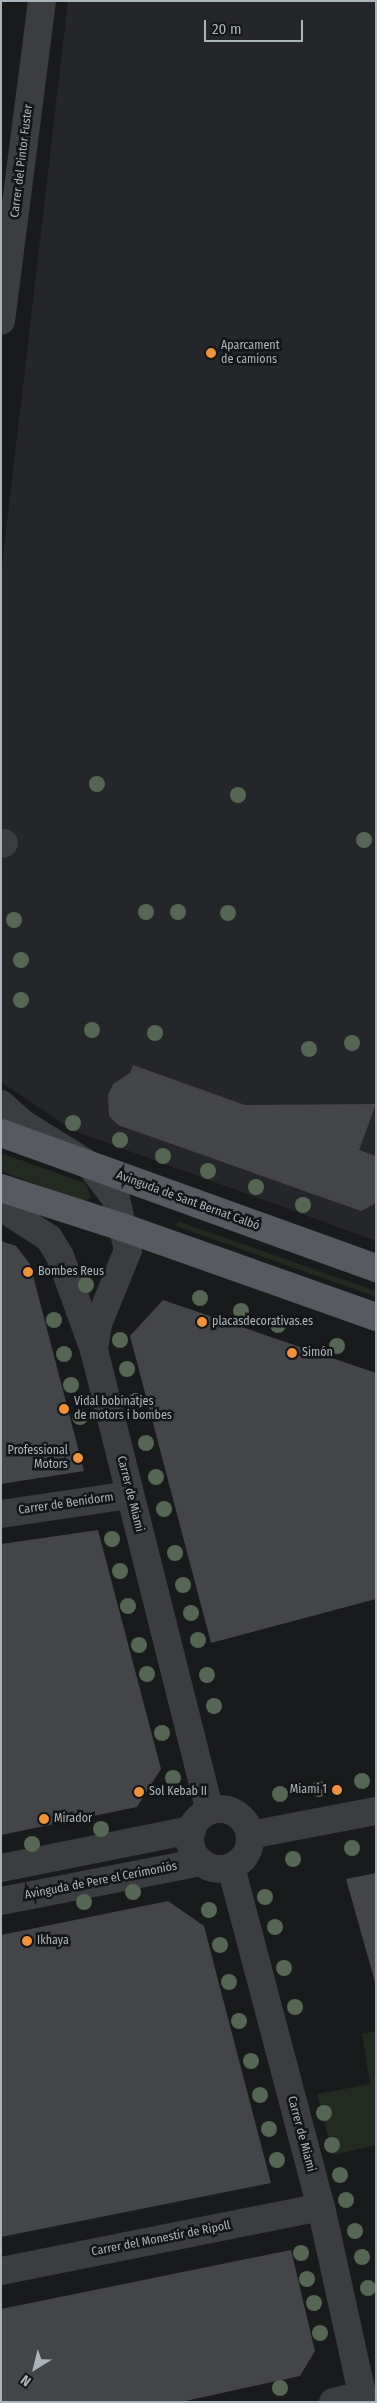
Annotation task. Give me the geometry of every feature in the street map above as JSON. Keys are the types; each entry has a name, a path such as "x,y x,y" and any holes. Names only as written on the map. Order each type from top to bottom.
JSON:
{"main road":[{"name":"Avinguda de Sant Bernat Calbó","path":"1,1133 376,1268"},
{"path":"1,1188 125,1238 175,1248 376,1317"}],"street":[{"name":"Carrer del Pintor Fuster","path":"1,321 42,1"},
{"path":"1,1104 22,1123 91,1166 116,1199 125,1238 98,1324 94,1350"},
{"name":"Carrer de Miami","path":"1,1207 49,1238 60,1256 94,1350 130,1495 201,1820"},
{"name":"Carrer de Benidorm","path":"1,1514 130,1495"},
{"path":"1,1868 201,1820 219,1809 236,1814 243,1819 250,1835 246,1855 231,1867 215,1869 201,1862 191,1847 201,1820"},
{"path":"250,1835 376,1810"},
{"name":"Avinguda de Pere el Cerimoniós","path":"1,1901 201,1862"},
{"name":"Carrer de Miami","path":"231,1867 321,2207 363,2398"},
{"name":"Carrer del Monestir de Ripoll","path":"1,2272 321,2207"},
{"path":"333,2402 363,2398"}],"shaded area":[{"name":"Aparcament de camions","path":"68,1 376,1 376,1241 74,1131 1,1082 1,574"},
{"path":"1,1153 85,1183 91,1197 85,1202 1,1171"},
{"path":"177,1221 376,1291 376,1297 176,1226"},
{"path":"376,2031 376,2145 333,2155 317,2094 370,2084 362,2034"}],"building":[{"path":"133,1065 245,1105 376,1104 359,1150 376,1156 376,1203 361,1211 118,1125 109,1116 108,1095 113,1084 130,1073"},
{"path":"1,1241 16,1246 30,1264 84,1471 1,1484"},
{"path":"163,1300 376,1373 376,1599 211,1643 130,1336"},
{"path":"98,1530 161,1769 137,1807 1,1835 1,1544"},
{"path":"376,1873 376,1982 375,1982 346,1879"},
{"path":"168,1901 204,1926 271,2183 1,2237 1,1935"},
{"path":"291,2250 315,2351 300,2376 181,2402 1,2402 1,2309"}],"place":[{"name":"Aparcament de camions","path":"211,353"},
{"name":"Bombes Reus","path":"28,1272"},
{"name":"placasdecorativas.es","path":"202,1322"},
{"name":"Simón","path":"292,1353"},
{"name":"Vidal bobinatjes de motors i bombes","path":"64,1409"},
{"name":"Professional Motors","path":"78,1458"},
{"name":"Miami 1","path":"337,1790"},
{"name":"Sol Kebab II","path":"139,1792"},
{"name":"Mirador","path":"44,1819"},
{"name":"Ikhaya","path":"27,1941"}]}
